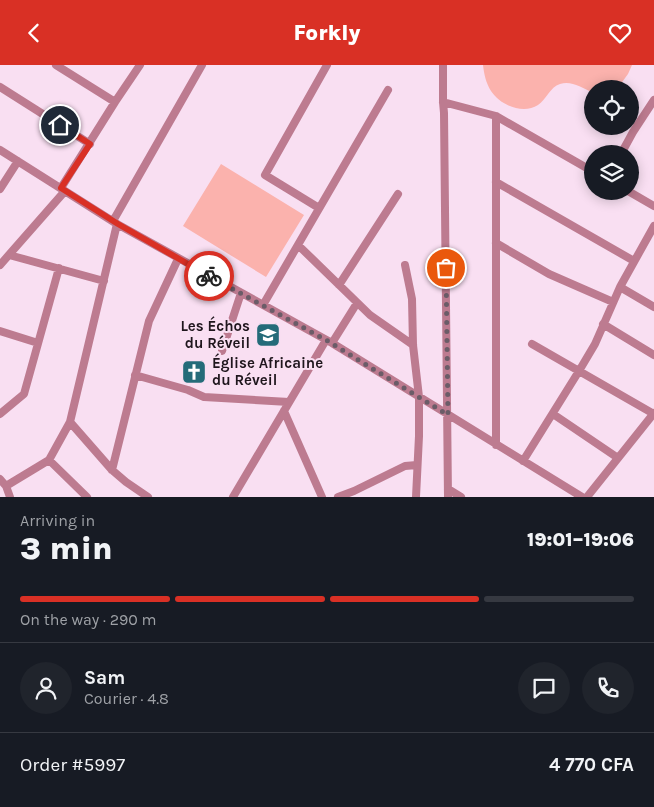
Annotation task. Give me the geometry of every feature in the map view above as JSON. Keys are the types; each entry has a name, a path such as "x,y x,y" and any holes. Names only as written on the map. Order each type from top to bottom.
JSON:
{"street":[{"path":"56,65 115,102"},
{"path":"0,265 63,189 115,102 140,65"},
{"path":"6,486 49,460 70,422 104,281 115,223 202,65"},
{"path":"319,208 264,175 327,65"},
{"path":"442,65 448,493 461,497"},
{"path":"0,87 90,144"},
{"path":"263,305 388,90"},
{"path":"626,145 654,100"},
{"path":"442,102 496,116 584,166"},
{"path":"496,116 496,445"},
{"path":"0,150 115,223 329,342 582,497"},
{"path":"0,189 18,161"},
{"path":"496,182 634,261"},
{"path":"339,285 398,194"},
{"path":"639,197 654,206"},
{"path":"523,461 595,343 620,287 654,226"},
{"path":"496,243 549,273 613,302"},
{"path":"298,245 370,315 413,345"},
{"path":"9,255 104,281"},
{"path":"112,470 150,321 178,259"},
{"path":"405,265 412,299 413,345 419,397 416,497"},
{"path":"0,414 24,394 59,268"},
{"path":"620,287 654,307"},
{"path":"222,351 241,293"},
{"path":"233,497 289,402 357,303"},
{"path":"603,324 654,355"},
{"path":"0,331 38,343"},
{"path":"532,345 654,413 587,497"},
{"path":"135,375 188,390 204,397 289,402"},
{"path":"284,411 322,497"},
{"path":"553,413 618,458"},
{"path":"70,422 112,470 148,497"},
{"path":"49,460 87,497"},
{"path":"338,497 405,466 417,465"},
{"path":"0,479 6,486 10,497"}],"shaded area":[{"path":"483,65 632,65 624,80 584,80 584,88 568,83 560,84 553,88 538,105 526,109 512,107 500,101 491,91"},
{"path":"221,164 304,215 266,277 183,226"}],"way so far":[{"path":"209,276 326,340 448,415 446,268"}],"place":[{"name":"Les Échos du Réveil","path":"268,335"},
{"name":"Église Africaine du Réveil","path":"194,372"}],"route":[{"path":"60,125 90,144 61,188 118,224 209,276"}]}
